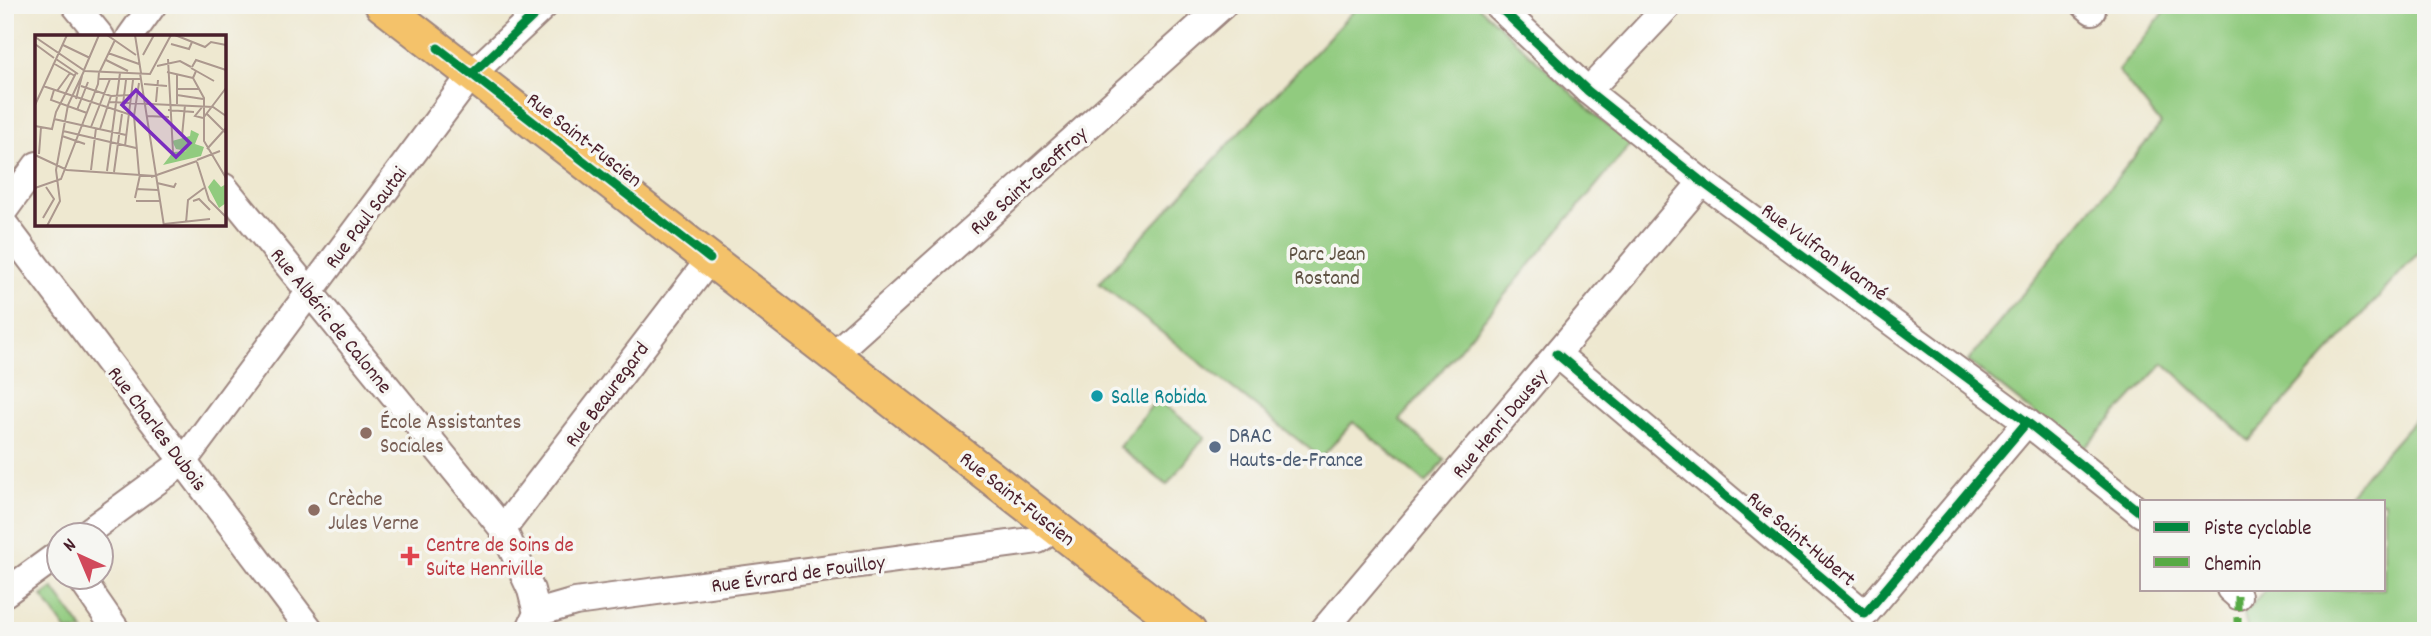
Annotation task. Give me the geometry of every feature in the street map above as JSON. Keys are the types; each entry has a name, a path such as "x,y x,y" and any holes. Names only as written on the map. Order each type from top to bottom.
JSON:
{"main road":[{"name":"Rue Saint-Fuscien","path":"382,5 1189,631"}],"street":[{"path":"75,5 99,35"},
{"path":"131,35 153,5"},
{"name":"Rue Paul Sautai","path":"104,520 183,462 472,74 545,5"},
{"name":"Rue Saint-Geoffroy","path":"834,355 1223,5"},
{"name":"Rue Vulfran Warmé","path":"1497,5 1588,90 1702,182 2027,422 2140,512"},
{"path":"1588,90 1669,5"},
{"path":"5,209 35,168"},
{"name":"Rue Henri Daussy","path":"1323,631 1702,182"},
{"name":"Rue Albéric de Calonne","path":"226,189 503,529 531,590 533,622"},
{"name":"Rue Charles Dubois","path":"5,225 311,631"},
{"name":"Rue Beauregard","path":"503,529 710,259"},
{"name":"Rue Saint-Hubert","path":"1557,354 1858,622 2027,422"},
{"name":"Rue Évrard de Fouilloy","path":"533,622 575,602 1038,540 1056,527"},
{"path":"5,593 46,563"},
{"path":"89,590 117,631"}],"green space":[{"name":"Parc Jean Rostand","path":"1359,5 1477,5 1605,124 1631,144 1400,420 1445,460 1426,483 1353,422 1321,458 1099,283"},
{"path":"2170,5 2426,5 2426,244 2249,441 2164,363 2082,451 1968,361 2161,124 2118,71"},
{"path":"1157,399 1205,437 1167,485 1119,447"},
{"path":"2426,407 2426,631 2248,631 2244,614 2265,590 2386,590 2386,500 2344,500"},
{"path":"54,590 84,631 67,631 42,596"}],"marked path":[{"path":"2238,596 2238,631"}],"cycle path":[{"path":"472,74 545,5"},
{"path":"1497,5 1588,91 1702,182 2027,422 2140,512"},
{"path":"438,48 710,259"},
{"path":"1557,354 1865,614 2027,422"}],"place":[{"name":"Salle Robida","path":"1097,396"},
{"name":"École Assistantes Sociales","path":"366,433"},
{"name":"DRAC Hauts-de-France","path":"1215,447"},
{"name":"Crèche Jules Verne","path":"314,510"},
{"name":"Centre de Soins de Suite Henriville","path":"410,556"}]}
